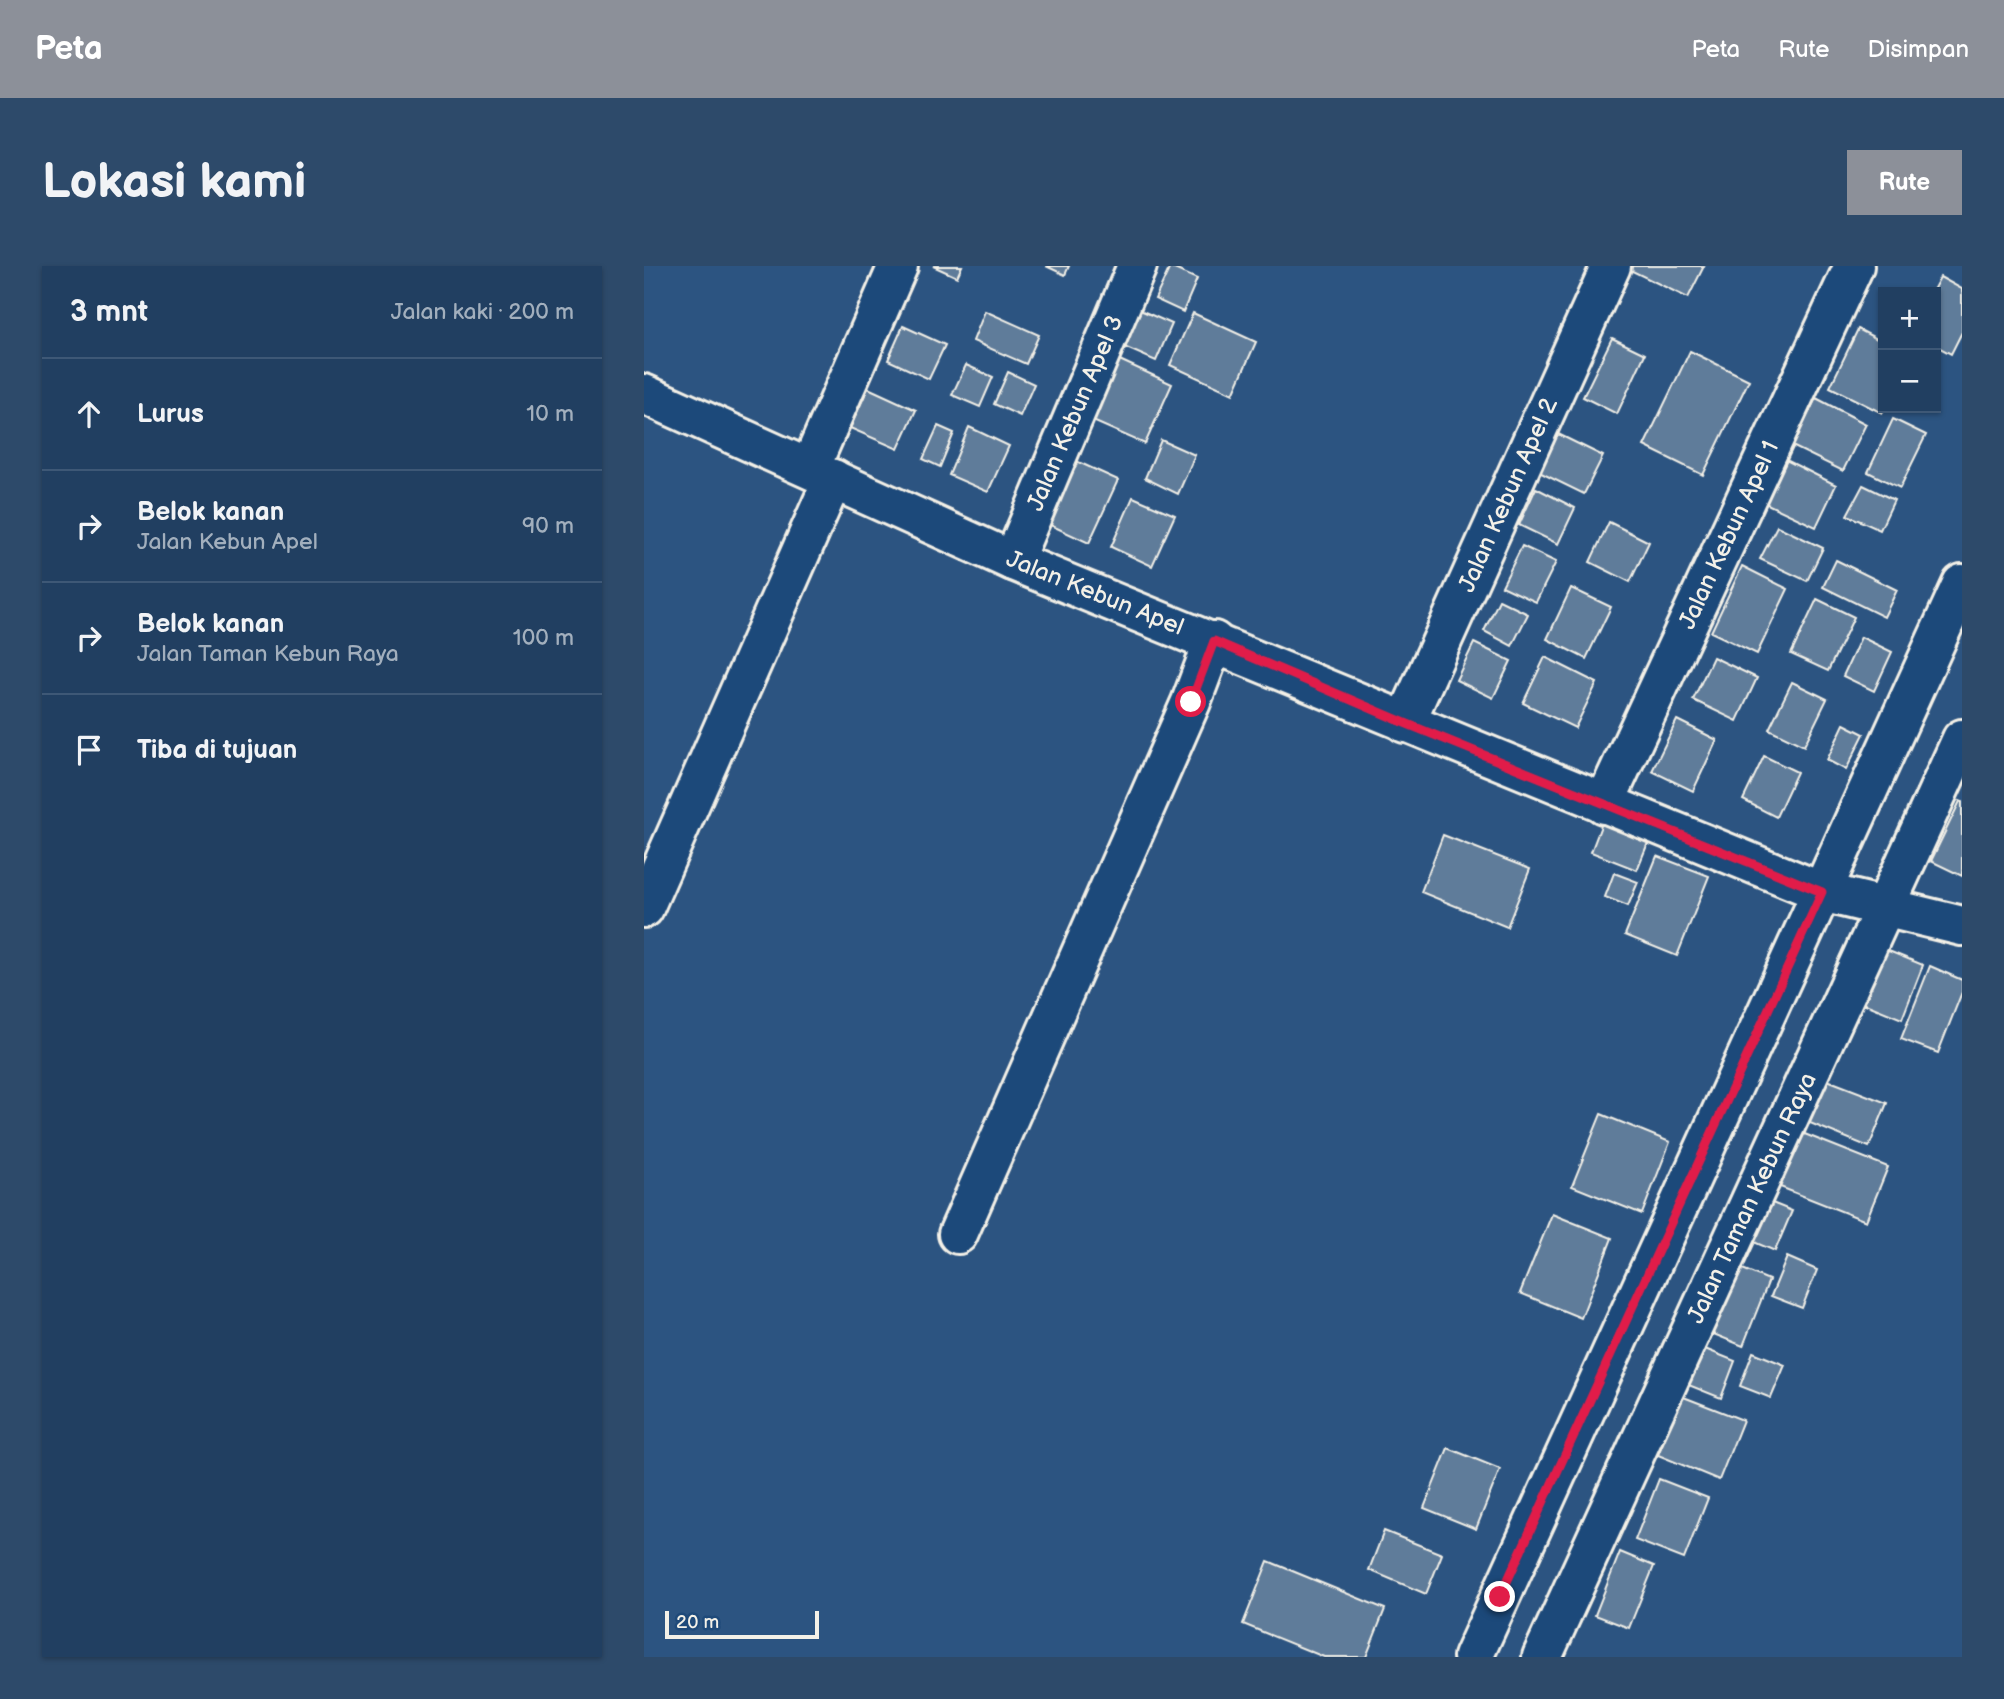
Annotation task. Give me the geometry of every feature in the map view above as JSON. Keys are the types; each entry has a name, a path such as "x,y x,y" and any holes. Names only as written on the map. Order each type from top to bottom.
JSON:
{"street":[{"path":"644,908 822,473 898,266"},
{"name":"Jalan Kebun Apel 3","path":"1013,561 1137,266"},
{"name":"Jalan Kebun Apel 2","path":"1405,723 1611,266"},
{"name":"Jalan Kebun Apel 1","path":"1604,804 1854,266"},
{"name":"Jalan Kebun Apel","path":"644,394 1013,561 1822,892 1962,926"},
{"path":"1473,1657 1962,584"},
{"path":"958,1234 1191,702 1214,641"},
{"name":"Jalan Taman Kebun Raya","path":"1542,1657 1962,739"}],"building":[{"path":"933,266 962,266 957,277"},
{"path":"1046,266 1069,266 1065,275"},
{"path":"1629,266 1704,266 1688,298 1628,269"},
{"path":"1170,267 1197,279 1183,312 1155,299"},
{"path":"1940,277 1962,289 1962,332 1951,354 1941,349 1941,287 1935,287"},
{"path":"1131,306 1172,324 1156,361 1115,343"},
{"path":"985,311 1039,335 1026,364 973,341"},
{"path":"1193,313 1256,342 1233,394 1170,365"},
{"path":"903,326 945,345 929,379 888,360"},
{"path":"1858,329 1878,339 1878,411 1830,387"},
{"path":"1612,338 1645,354 1617,414 1583,397"},
{"path":"1690,351 1749,380 1703,475 1644,446"},
{"path":"1113,357 1172,384 1145,444 1086,418"},
{"path":"966,365 993,377 980,407 952,395"},
{"path":"1008,372 1034,384 1020,416 994,404"},
{"path":"868,388 916,410 898,449 850,428"},
{"path":"1816,398 1866,424 1843,471 1792,446"},
{"path":"1893,419 1926,435 1900,488 1868,472"},
{"path":"938,426 954,433 940,467 923,459"},
{"path":"969,427 1009,446 988,492 949,475"},
{"path":"1556,433 1603,456 1584,494 1537,471"},
{"path":"1161,440 1195,455 1178,494 1145,478"},
{"path":"1784,459 1836,485 1816,527 1763,502"},
{"path":"1076,461 1118,480 1089,543 1048,524"},
{"path":"1863,485 1894,500 1880,530 1847,515"},
{"path":"1536,488 1575,508 1558,544 1519,525"},
{"path":"1133,497 1175,515 1152,566 1111,547"},
{"path":"1609,522 1649,542 1630,582 1590,562"},
{"path":"1777,526 1823,548 1807,581 1760,559"},
{"path":"1522,546 1556,562 1536,602 1502,586"},
{"path":"1836,560 1897,590 1884,617 1823,587"},
{"path":"1742,566 1788,589 1757,654 1711,632"},
{"path":"1571,588 1611,607 1586,659 1547,639"},
{"path":"1817,599 1854,617 1828,671 1791,654"},
{"path":"1499,600 1528,614 1512,646 1484,631"},
{"path":"1861,637 1892,652 1874,691 1843,676"},
{"path":"1474,643 1511,661 1493,698 1456,680"},
{"path":"1545,657 1597,683 1575,728 1523,703"},
{"path":"1713,657 1757,678 1737,721 1693,700"},
{"path":"1792,682 1827,699 1804,746 1769,729"},
{"path":"1677,720 1717,740 1693,791 1652,771"},
{"path":"1844,724 1864,734 1846,770 1827,760"},
{"path":"1764,756 1797,772 1776,817 1743,800"},
{"path":"1960,801 1962,802 1962,876 1931,861"},
{"path":"1605,815 1652,833 1637,870 1591,852"},
{"path":"1443,835 1530,869 1507,927 1421,892"},
{"path":"1657,856 1709,876 1677,956 1625,935"},
{"path":"1614,873 1638,882 1628,906 1605,897"},
{"path":"1874,945 1923,965 1902,1019 1853,999"},
{"path":"1930,966 1962,980 1962,992 1938,1053 1901,1039"},
{"path":"1822,1078 1887,1103 1869,1147 1805,1121"},
{"path":"1601,1114 1670,1142 1642,1214 1572,1186"},
{"path":"1797,1131 1888,1167 1866,1221 1775,1185"},
{"path":"1757,1197 1792,1211 1775,1251 1742,1237"},
{"path":"1552,1214 1612,1238 1581,1318 1520,1293"},
{"path":"1787,1257 1817,1270 1802,1308 1771,1296"},
{"path":"1728,1263 1769,1280 1743,1346 1701,1329"},
{"path":"1690,1343 1735,1361 1721,1398 1676,1380"},
{"path":"1753,1352 1785,1365 1771,1398 1740,1386"},
{"path":"1681,1396 1743,1420 1719,1480 1658,1455"},
{"path":"1448,1448 1500,1469 1476,1529 1424,1508"},
{"path":"1659,1479 1708,1498 1684,1559 1635,1540"},
{"path":"1384,1531 1442,1554 1426,1594 1369,1570"},
{"path":"1620,1552 1654,1566 1629,1628 1595,1615"},
{"path":"1268,1561 1385,1609 1366,1657 1324,1657 1243,1624"}],"route":[{"path":"1191,702 1214,641 1405,723 1822,892 1500,1597"}]}
